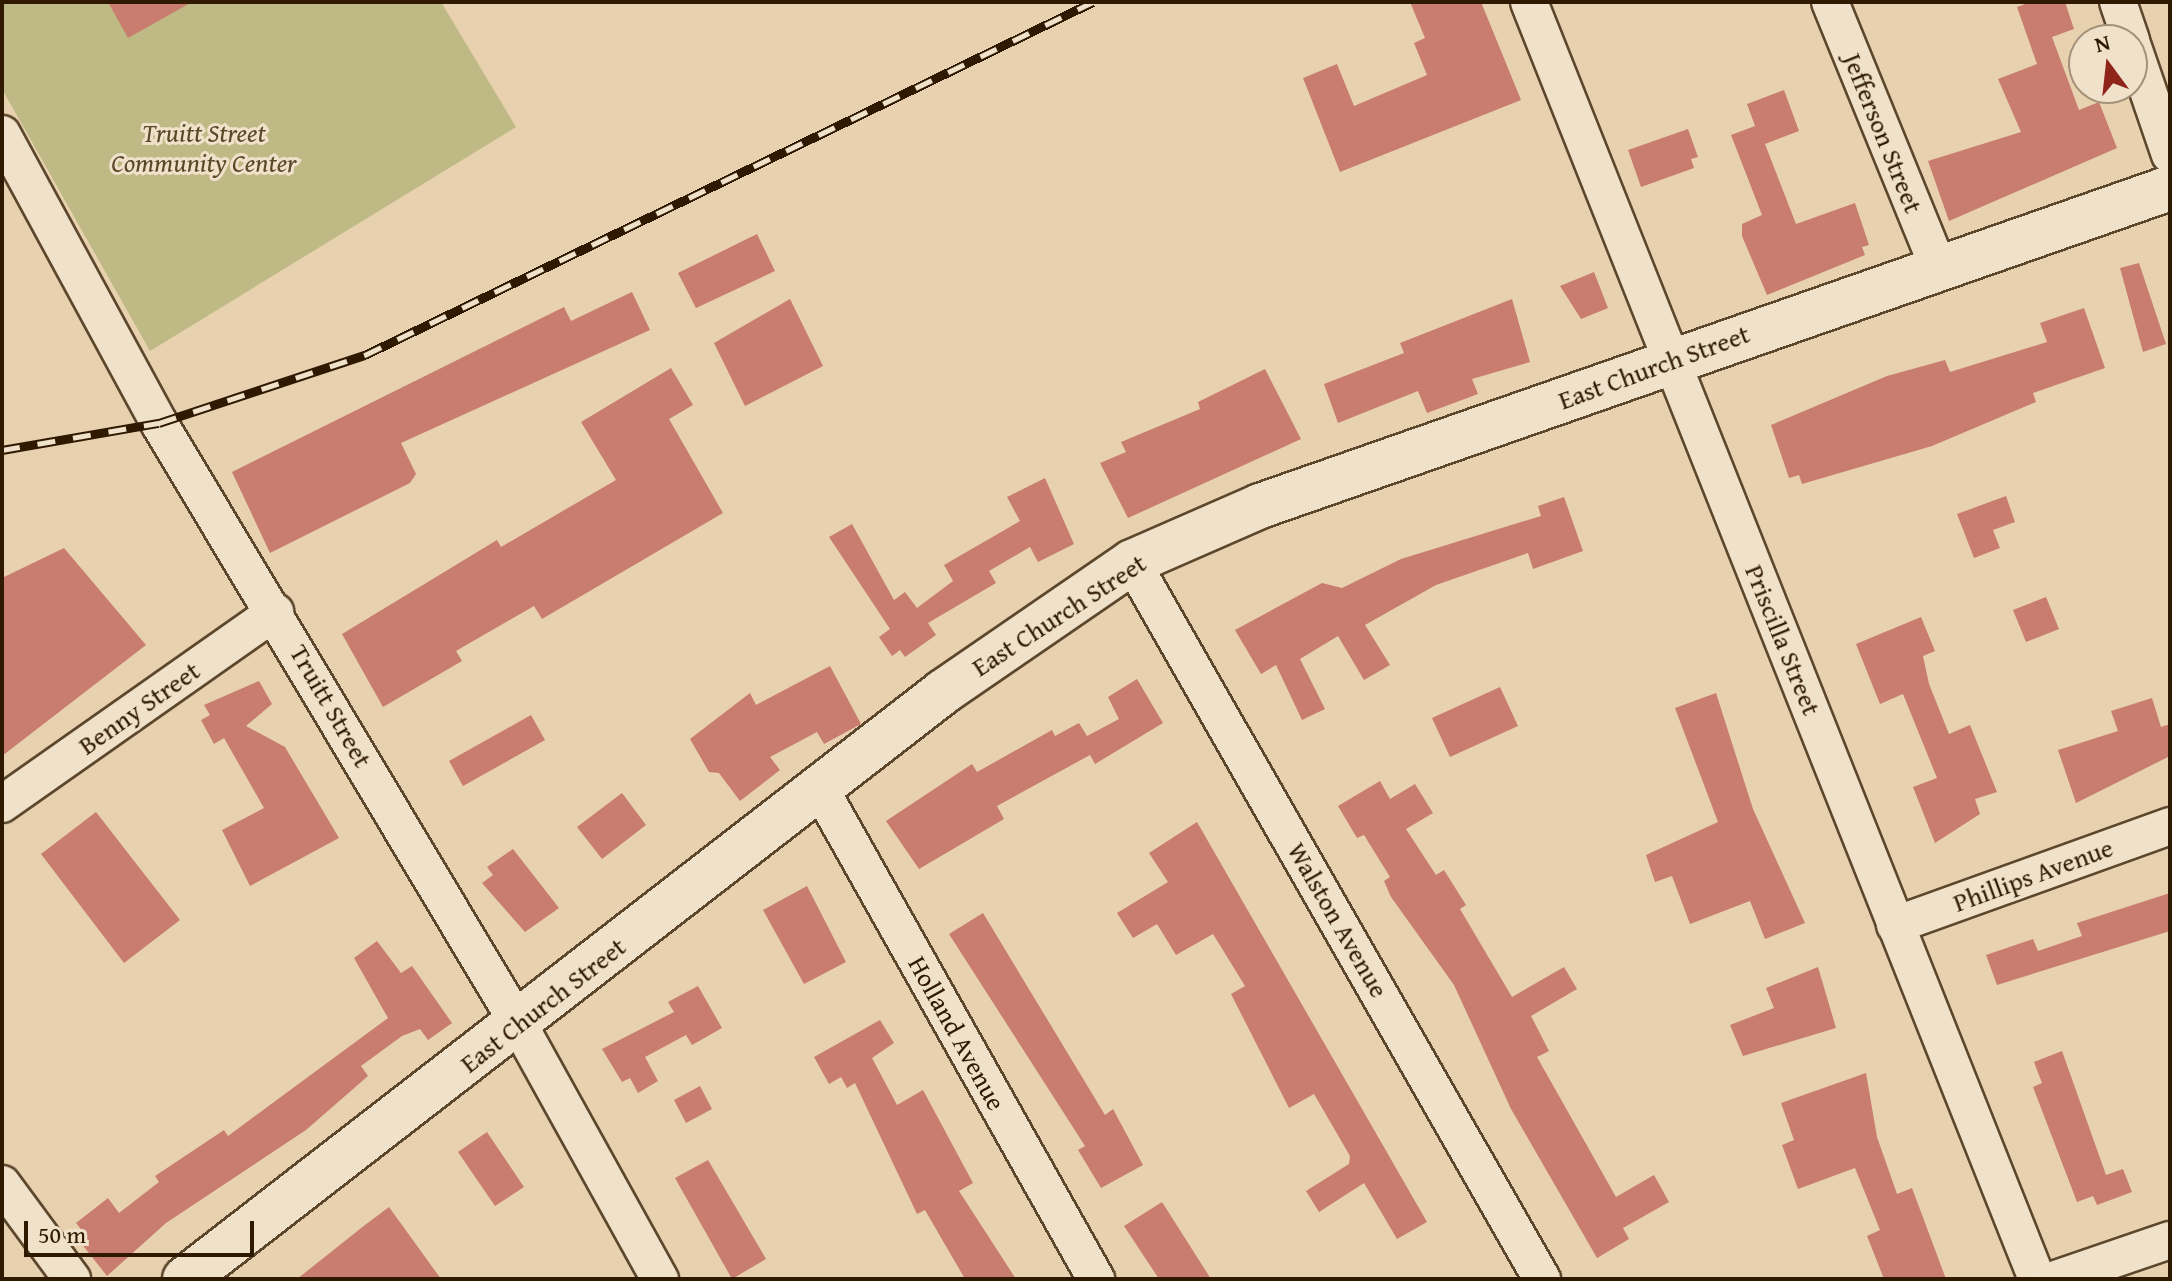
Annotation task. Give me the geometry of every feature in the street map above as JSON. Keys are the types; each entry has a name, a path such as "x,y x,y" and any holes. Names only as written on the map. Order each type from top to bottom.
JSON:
{"street":[{"name":"Priscilla Street","path":"1529,2 2037,1279"},
{"name":"Jefferson Street","path":"1830,2 1937,264"},
{"path":"2118,2 2125,24"},
{"path":"2148,91 2170,155"},
{"name":"Truitt Street","path":"2,134 159,423 275,612 519,1025 660,1279"},
{"name":"East Church Street","path":"185,1279 519,1025 819,787 1024,633 1132,562 1260,506 1674,362 1937,264 2170,188"},
{"name":"Walston Avenue","path":"1132,562 1542,1279"},
{"name":"Benny Street","path":"2,804 275,612"},
{"name":"Holland Avenue","path":"819,787 1096,1279"},
{"name":"Phillips Avenue","path":"1895,925 2170,826"},
{"path":"2,1184 72,1279"},
{"path":"2056,1279 2170,1240"}],"green space":[{"name":"Truitt Street Community Center","path":"2,2 441,2 516,127 150,351 2,89"}],"building":[{"path":"108,2 192,2 128,38"},
{"path":"1410,2 1481,2 1521,100 1340,172 1303,78 1337,64 1354,106 1427,75 1414,43 1425,38"},
{"path":"2031,2 2065,2 2072,24 2068,24 2068,31 2052,37 2068,80 2068,104 2077,104 2079,110 2100,104 2117,148 1949,221 1928,161 2021,132 1998,79 2037,64 2017,7"},
{"path":"1784,90 1799,131 1765,144 1796,224 1855,203 1869,245 1862,247 1865,255 1767,295 1742,236 1742,224 1762,215 1731,135 1755,126 1747,104"},
{"path":"1688,129 1698,157 1691,159 1694,168 1641,187 1628,150"},
{"path":"757,234 775,271 696,308 678,273"},
{"path":"2139,263 2166,344 2143,352 2120,268"},
{"path":"1594,272 1608,308 1581,319 1560,286"},
{"path":"632,292 650,330 401,443 416,474 410,483 270,553 232,472 564,307 571,321"},
{"path":"790,299 823,366 745,406 714,343"},
{"path":"1512,299 1530,362 1472,379 1478,394 1427,413 1418,391 1338,423 1324,384 1404,353 1400,343"},
{"path":"2084,308 2105,368 2033,393 2036,402 1932,446 1802,484 1799,475 1789,478 1771,425 1887,376 1945,360 1950,372 2047,342 2040,323"},
{"path":"671,368 693,405 669,419 723,513 542,619 534,606 456,651 462,661 383,707 342,634 497,540 501,547 616,480 581,422"},
{"path":"1265,369 1301,439 1128,518 1100,463 1126,452 1121,442 1200,409 1198,402"},
{"path":"1045,478 1074,544 1038,562 1030,547 989,571 996,583 928,623 936,635 905,657 900,650 892,656 879,637 890,629 829,537 852,524 894,600 905,592 917,608 953,581 944,565 1020,521 1007,497"},
{"path":"2006,496 2015,522 1993,530 2000,548 1974,558 1957,514"},
{"path":"1564,497 1583,551 1533,569 1528,553 1436,585 1365,625 1390,665 1364,680 1338,636 1300,659 1325,709 1302,720 1276,665 1261,674 1235,630 1322,583 1342,588 1401,559 1541,516 1538,506"},
{"path":"64,548 146,645 2,756 2,578"},
{"path":"2046,597 2059,629 2026,642 2013,610"},
{"path":"1921,617 1935,651 1923,656 1929,684 1949,734 1970,725 1997,792 1975,799 1980,814 1935,843 1913,787 1937,778 1903,694 1880,704 1856,644"},
{"path":"830,666 861,724 824,744 817,732 770,757 780,770 740,801 719,773 709,772 690,739 750,693 756,705"},
{"path":"1137,679 1163,723 1095,764 1090,755 997,806 1004,819 919,869 886,821 972,764 977,772 1052,730 1055,736 1079,723 1087,736 1119,719 1108,697"},
{"path":"259,681 272,704 246,726 285,747 339,838 250,886 222,830 264,808 224,738 214,744 201,720 210,715 204,705"},
{"path":"1500,687 1518,726 1450,757 1432,718"},
{"path":"1716,693 1753,809 1805,923 1765,939 1750,901 1690,924 1672,876 1655,882 1646,855 1718,822 1675,708"},
{"path":"2152,698 2161,727 2170,724 2170,756 2076,803 2058,750 2118,731 2111,711"},
{"path":"531,715 545,740 463,786 449,761"},
{"path":"1380,781 1390,799 1415,784 1433,813 1406,829 1436,875 1444,870 1466,905 1460,909 1512,997 1564,967 1577,989 1531,1016 1549,1051 1537,1057 1616,1197 1654,1175 1669,1202 1623,1228 1629,1239 1597,1258 1511,1109 1454,985 1391,897 1384,881 1390,877 1364,835 1357,838 1338,806"},
{"path":"622,793 646,825 602,859 577,827"},
{"path":"96,812 180,920 124,963 41,854"},
{"path":"1197,822 1427,1222 1397,1239 1364,1183 1319,1212 1306,1191 1349,1164 1350,1156 1314,1094 1289,1108 1231,994 1245,986 1213,934 1176,955 1157,924 1133,938 1117,913 1168,882 1149,853"},
{"path":"513,849 559,908 525,932 482,883 493,875 487,867"},
{"path":"807,886 846,962 804,984 763,910"},
{"path":"2170,893 2170,931 1997,985 1986,955 2033,939 2038,951 2082,936 2077,923"},
{"path":"983,913 1105,1115 1113,1109 1143,1165 1101,1188 1078,1150 1085,1146 949,934"},
{"path":"377,941 401,973 412,966 452,1023 428,1040 420,1029 402,1036 361,1066 368,1076 306,1130 166,1223 107,1276 77,1238 84,1233 76,1223 108,1198 119,1213 159,1182 155,1176 224,1130 228,1136 388,1018 354,958"},
{"path":"1818,967 1836,1028 1743,1056 1730,1025 1774,1008 1766,988"},
{"path":"698,986 722,1028 692,1045 686,1035 645,1057 658,1081 638,1093 630,1078 622,1082 602,1049 674,1012 668,1002"},
{"path":"880,1020 894,1043 872,1058 897,1105 923,1090 973,1183 959,1191 1016,1279 965,1279 925,1210 917,1214 855,1083 847,1088 841,1077 829,1084 814,1057"},
{"path":"2062,1051 2106,1175 2123,1169 2132,1192 2097,1205 2093,1196 2077,1202 2033,1087 2042,1083 2034,1062"},
{"path":"1866,1073 1877,1137 1897,1194 1912,1188 1946,1279 1884,1279 1867,1236 1880,1230 1855,1168 1798,1189 1782,1145 1794,1140 1781,1103"},
{"path":"700,1086 712,1109 686,1123 674,1100"},
{"path":"487,1132 524,1187 495,1206 458,1152"},
{"path":"708,1160 766,1259 732,1279 675,1178"},
{"path":"1162,1202 1211,1279 1159,1279 1124,1226"},
{"path":"389,1207 441,1279 297,1279 365,1225"}],"railway":[{"path":"2,450 159,423 365,355 1093,2"}]}
